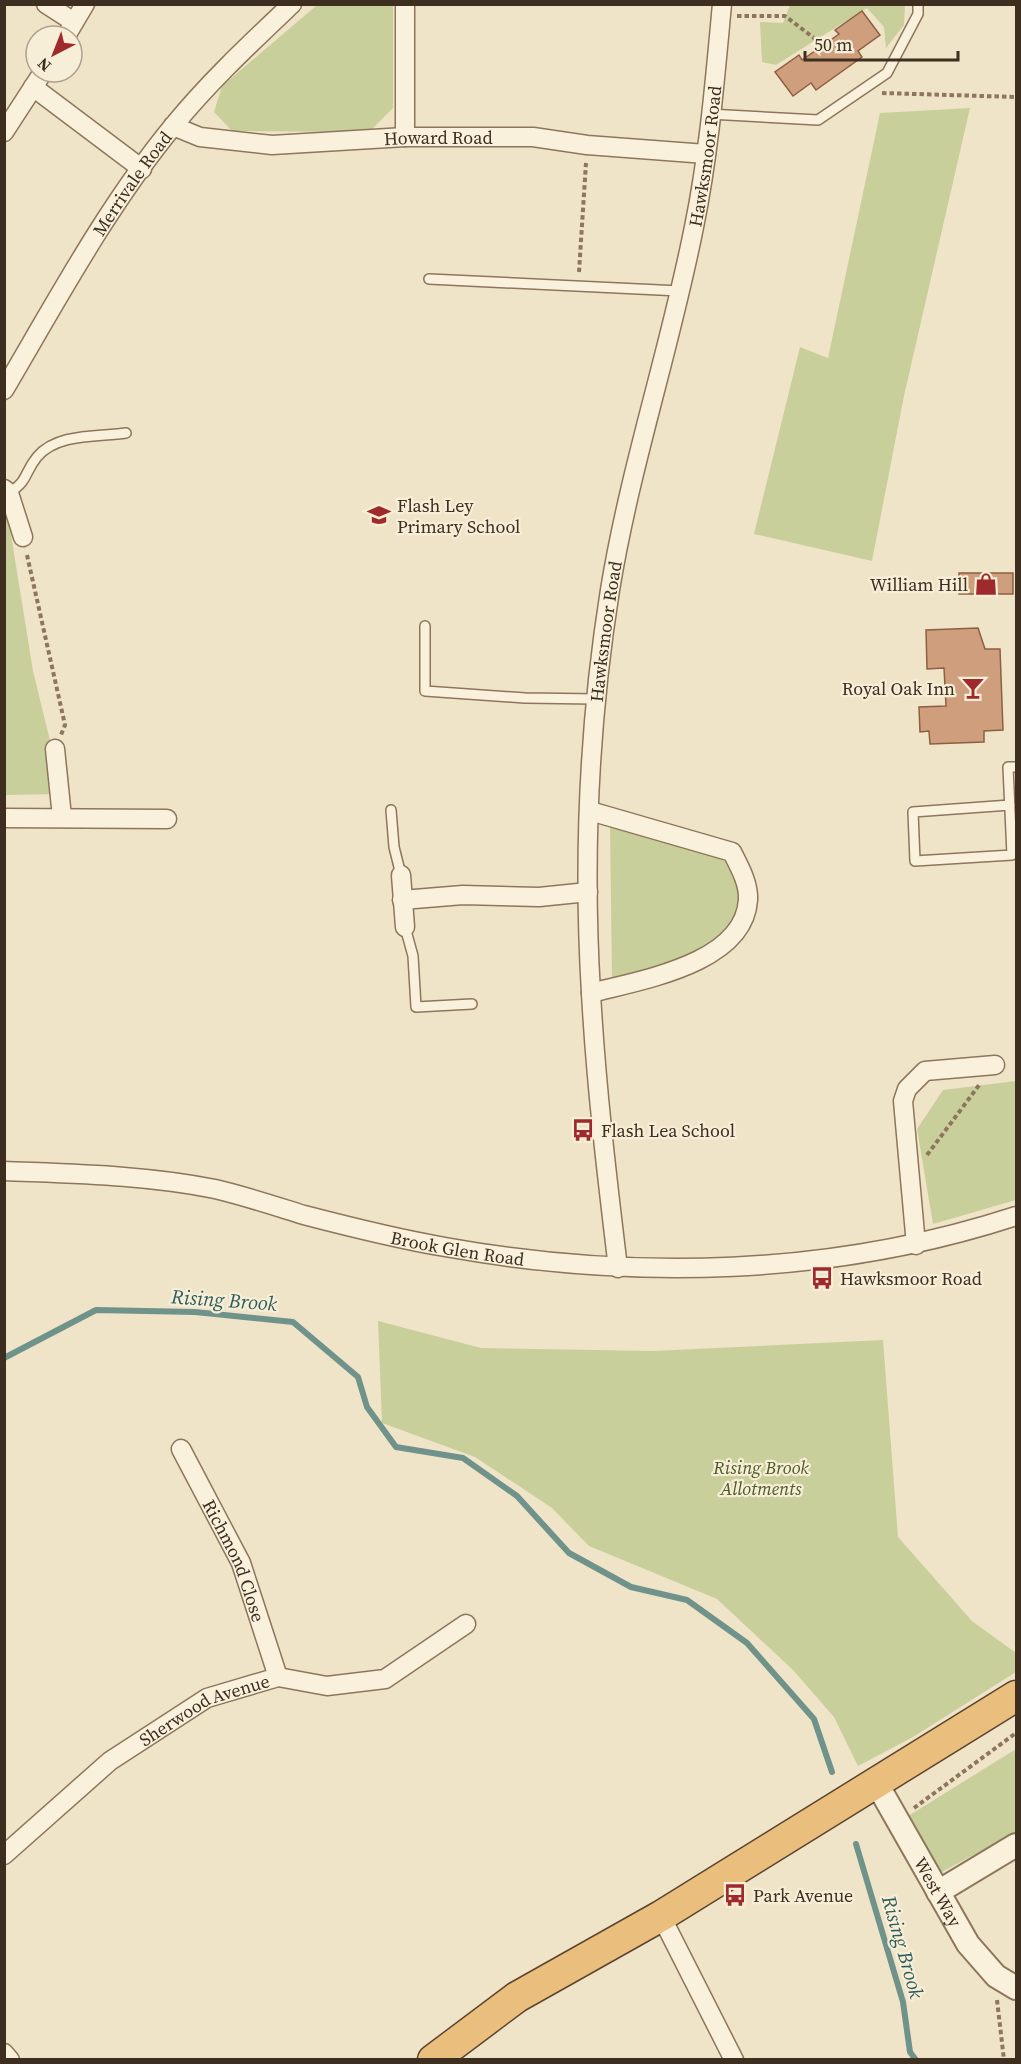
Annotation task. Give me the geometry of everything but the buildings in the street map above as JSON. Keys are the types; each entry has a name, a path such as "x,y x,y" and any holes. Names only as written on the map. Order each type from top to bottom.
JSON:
{"highway":[{"path":"433,2060 517,1997 661,1916 877,1784 921,1750 1017,1696"}],"street":[{"path":"46,4 65,24"},
{"path":"73,24 85,4"},
{"name":"Merrivale Road","path":"4,390 72,276 142,169 174,126 234,59 292,4"},
{"path":"405,4 405,137"},
{"name":"Hawksmoor Road","path":"618,1268 591,993 588,892 596,699 610,590 623,520 680,291 706,154 722,11"},
{"path":"4,132 35,84"},
{"path":"43,84 142,169"},
{"name":"Howard Road","path":"174,126 200,137 272,145 405,137 533,137 587,145 706,154"},
{"path":"7,491 23,537"},
{"path":"55,749 62,817"},
{"path":"590,811 732,852 744,878 748,899 743,921 728,942 702,958 669,972 591,993"},
{"path":"4,818 167,819"},
{"path":"400,875 405,927"},
{"path":"402,900 463,895 539,897 588,892"},
{"path":"916,1245 908,1180 903,1101 914,1079 925,1071 995,1065"},
{"name":"Brook Glen Road","path":"4,1170 141,1177 217,1190 308,1216 442,1247 513,1258 618,1268 749,1267 846,1257 916,1245 1017,1216"},
{"name":"Richmond Close","path":"181,1449 241,1563 278,1677"},
{"name":"Sherwood Avenue","path":"4,1855 110,1761 207,1698 278,1677 327,1686 385,1679 466,1624"},
{"name":"West Way","path":"877,1784 968,1944 996,1976 1017,1988"},
{"path":"939,1892 1017,1845"},
{"path":"661,1916 734,2060"},
{"path":"4,2053 10,2060"}],"lane":[{"path":"709,114 818,120 887,73 918,14 918,4"},
{"path":"429,279 579,288 680,291"},
{"path":"7,491 23,484 37,458 55,442 126,433"},
{"path":"425,626 425,691 525,698 596,699"},
{"path":"1010,805 913,812 915,861 1012,855 1010,805 1008,767 1017,766"},
{"path":"391,810 394,847 400,875"},
{"path":"405,927 412,956 416,1007 472,1004"}],"path":[{"path":"722,11 785,16 818,41"},
{"path":"859,93 1017,97"},
{"path":"579,288 587,145"},
{"path":"23,537 65,724 55,749"},
{"path":"908,1180 995,1065"},
{"path":"897,1820 1017,1733"},
{"path":"996,1976 1004,2060"}],"green space":[{"path":"317,5 393,5 393,108 369,132 232,131 214,112 222,86"},
{"path":"790,5 905,5 904,25 886,48 884,27 867,8 776,65 762,62 760,22 783,23"},
{"path":"970,108 904,396 872,561 754,534 800,347 828,358 880,113"},
{"path":"5,509 7,510 33,671 63,794 5,795"},
{"path":"610,826 704,847 733,867 743,897 734,927 702,953 612,978"},
{"path":"1016,1081 1016,1200 933,1224 917,1129 943,1090"},
{"name":"Rising Brook Allotments","path":"378,1321 481,1348 654,1351 883,1340 898,1537 972,1621 1016,1653 1016,1672 913,1737 858,1766 834,1717 793,1670 717,1599 589,1546 552,1508 475,1457 382,1423"},
{"path":"1016,1749 1016,1832 938,1874 905,1818"}],"waterway":[{"name":"Rising Brook","path":"4,1358 96,1310 195,1312 293,1322 358,1377 367,1407 396,1447 463,1458 517,1496 569,1553 631,1587 687,1600 747,1643 814,1719 832,1772"},
{"name":"Rising Brook","path":"856,1844 903,2002 910,2052 916,2060"}],"place":[{"name":"Flash Ley Primary School","path":"379,515"},
{"name":"William Hill","path":"986,584"},
{"name":"Royal Oak Inn","path":"973,688"},
{"name":"Flash Lea School","path":"583,1130"},
{"name":"Hawksmoor Road","path":"822,1278"},
{"name":"Park Avenue","path":"735,1895"}]}
